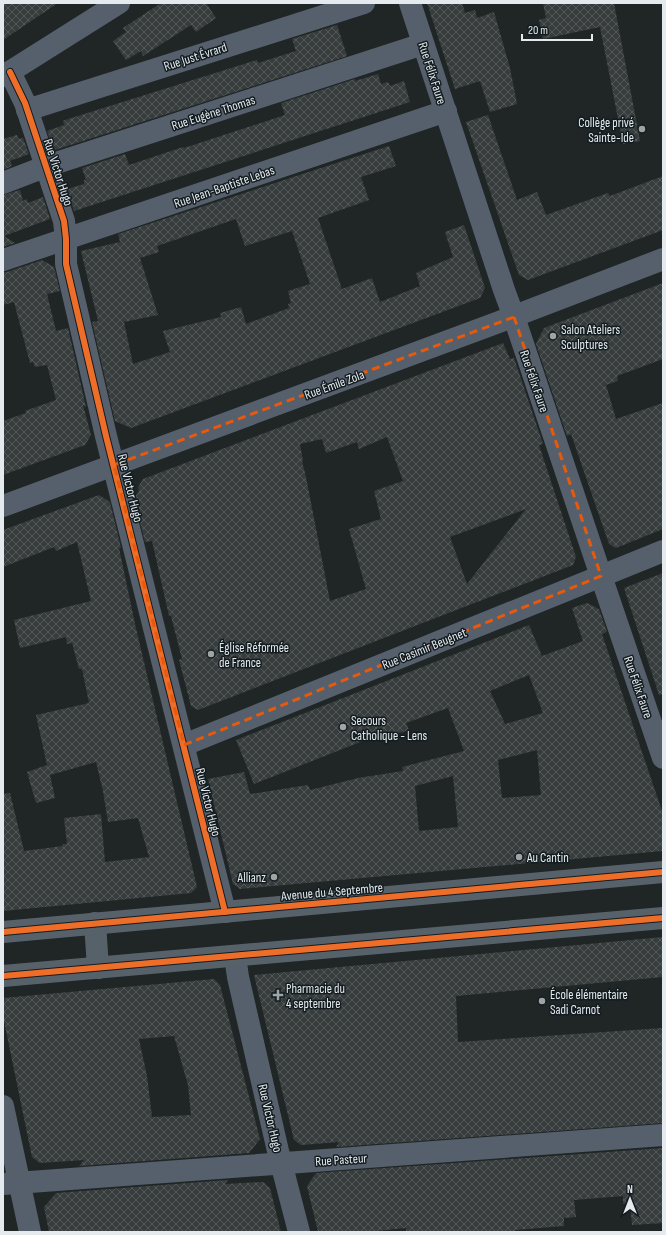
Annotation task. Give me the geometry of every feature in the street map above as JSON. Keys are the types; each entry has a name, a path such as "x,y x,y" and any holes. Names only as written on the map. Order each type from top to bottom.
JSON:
{"main road":[{"name":"Avenue du 4 Septembre","path":"3,932 663,872"},
{"path":"3,976 663,918"},
{"path":"95,923 98,968"}],"street":[{"path":"7,74 120,3"},
{"name":"Rue Just Évrard","path":"27,110 364,3"},
{"name":"Rue Félix Faure","path":"410,3 600,576 659,734 663,758"},
{"name":"Rue Eugène Thomas","path":"3,182 46,166 423,44"},
{"name":"Rue Victor Hugo","path":"7,74 25,103 64,221 66,264 106,436 225,912"},
{"name":"Rue Jean-Baptiste Lebas","path":"3,260 446,111"},
{"name":"Rue Émile Zola","path":"3,506 514,317 663,258"},
{"name":"Rue Casimir Beugnet","path":"184,745 663,551"},
{"name":"Rue Victor Hugo","path":"235,956 238,977 299,1232"},
{"path":"3,1106 11,1184 30,1232"},
{"name":"Rue Pasteur","path":"11,1184 663,1135"}],"highlighted area":[{"path":"514,317 601,576 184,745 114,465"}],"building":[{"path":"3,3 58,3 3,40"},
{"path":"161,3 206,3 216,18 196,32 191,25 143,56 141,51 126,60 113,41 126,32 123,28"},
{"path":"427,3 462,3 465,13 475,10 477,18 494,12 510,68 517,104 490,112 480,81 455,89"},
{"path":"543,3 614,3 640,141 623,144 600,27 543,39 539,20 546,18"},
{"path":"337,25 347,56 55,150 52,145 47,131 64,125 63,121 65,120 257,60 258,63 296,51 292,39"},
{"path":"378,74 381,84 388,82 390,86 404,81 410,102 74,211 67,189 84,184 84,180 86,180 82,168 125,154 129,165 183,147 184,148 285,115 281,103 355,79 355,81"},
{"path":"488,115 517,200 537,192 546,215 608,193 610,196 663,176 663,230 528,280 519,275 466,122"},
{"path":"17,135 19,139 23,138 29,154 10,161 12,166 3,170 3,139"},
{"path":"389,146 396,166 361,177 369,200 318,218 342,289 372,278 380,302 420,286 416,273 453,257 445,232 464,225 485,288 480,298 131,428 115,421 92,322 98,321 81,251 120,242 118,234","holes":["236,219 245,246 292,231 310,284 288,291 291,303 288,304 289,308 246,324 241,307 220,313 221,317 163,331 170,352 133,364 124,322 158,315 140,258 159,252 157,246"]},
{"path":"20,190 23,201 27,199 28,203 43,197 50,219 4,236 15,243 3,247 3,195"},
{"path":"42,260 54,267 60,291 47,294 56,331 68,328 86,407 83,405 91,435 85,445 3,475 3,421 56,400 47,365 35,367 33,362 30,363 14,302 3,305 3,272"},
{"path":"663,283 663,359 617,376 618,381 606,385 616,419 663,403 663,529 616,548 609,544 571,434 567,436 536,344 544,328"},
{"path":"503,343 510,359 514,358 543,444 539,445 576,557 573,565 198,710 191,706 179,660 182,659 171,616 169,616 152,541 145,542 134,498 139,491 138,487 143,479","holes":["387,437 403,481 374,491 381,519 349,529 366,589 330,601 302,461 300,444 322,439 326,453 357,442 359,449","526,509 467,584 450,537"]},
{"path":"99,495 110,502 121,548 119,548 135,624 197,887 191,893 3,911 3,794 10,793 24,851 63,846 62,844 67,844 64,818 101,814 105,862 149,857 138,818 108,822 96,762 50,775 55,798 36,803 27,772 47,765 36,715 89,703 82,669 79,669 72,643 67,644 66,637 20,648 14,620 91,601 77,542 56,551 54,547 3,567 3,530"},
{"path":"663,573 663,694 659,695 624,588"},
{"path":"587,603 599,609 607,632 602,634 663,814 663,851 240,889 233,884 208,779 244,772 250,794 308,785 310,790 358,778 403,771 402,767 464,751 448,708 406,723 409,730 390,736 388,731 254,784 236,740 529,625 542,656 583,641 572,608","holes":["529,675 543,713 505,724 490,691","537,750 541,795 502,798 498,760","453,776 458,827 419,831 415,786"]},
{"path":"663,937 663,977 456,996 458,1042 663,1028 663,1123 336,1147 339,1142 301,1145 294,1140 254,975"},
{"path":"214,979 220,985 260,1139 249,1153 79,1166 84,1160 40,1163 32,1157 3,1016 3,998","holes":["174,1036 188,1085 191,1115 152,1117 147,1076 139,1039"]},
{"path":"663,1148 663,1223 632,1225 630,1203 623,1204 623,1196 574,1200 576,1217 564,1218 564,1226 515,1230 515,1232 406,1232 406,1228 366,1232 318,1232 307,1186 316,1173"},
{"path":"228,1180 225,1184 263,1182 270,1188 281,1232 49,1232 44,1207 56,1193"}],"cycle path":[{"path":"10,72 25,103 64,221 66,264 106,436 225,912"},
{"path":"3,932 663,872"},
{"path":"3,976 663,918"}],"place":[{"name":"Collège privé Sainte-Ide","path":"642,129"},
{"name":"Salon Ateliers Sculptures","path":"553,336"},
{"name":"Église Réformée de France","path":"211,654"},
{"name":"Secours Catholique - Lens","path":"343,727"},
{"name":"Au Cantin","path":"519,857"},
{"name":"Allianz","path":"274,877"},
{"name":"Pharmacie du 4 septembre","path":"278,995"},
{"name":"École élémentaire Sadi Carnot","path":"542,1001"}]}
